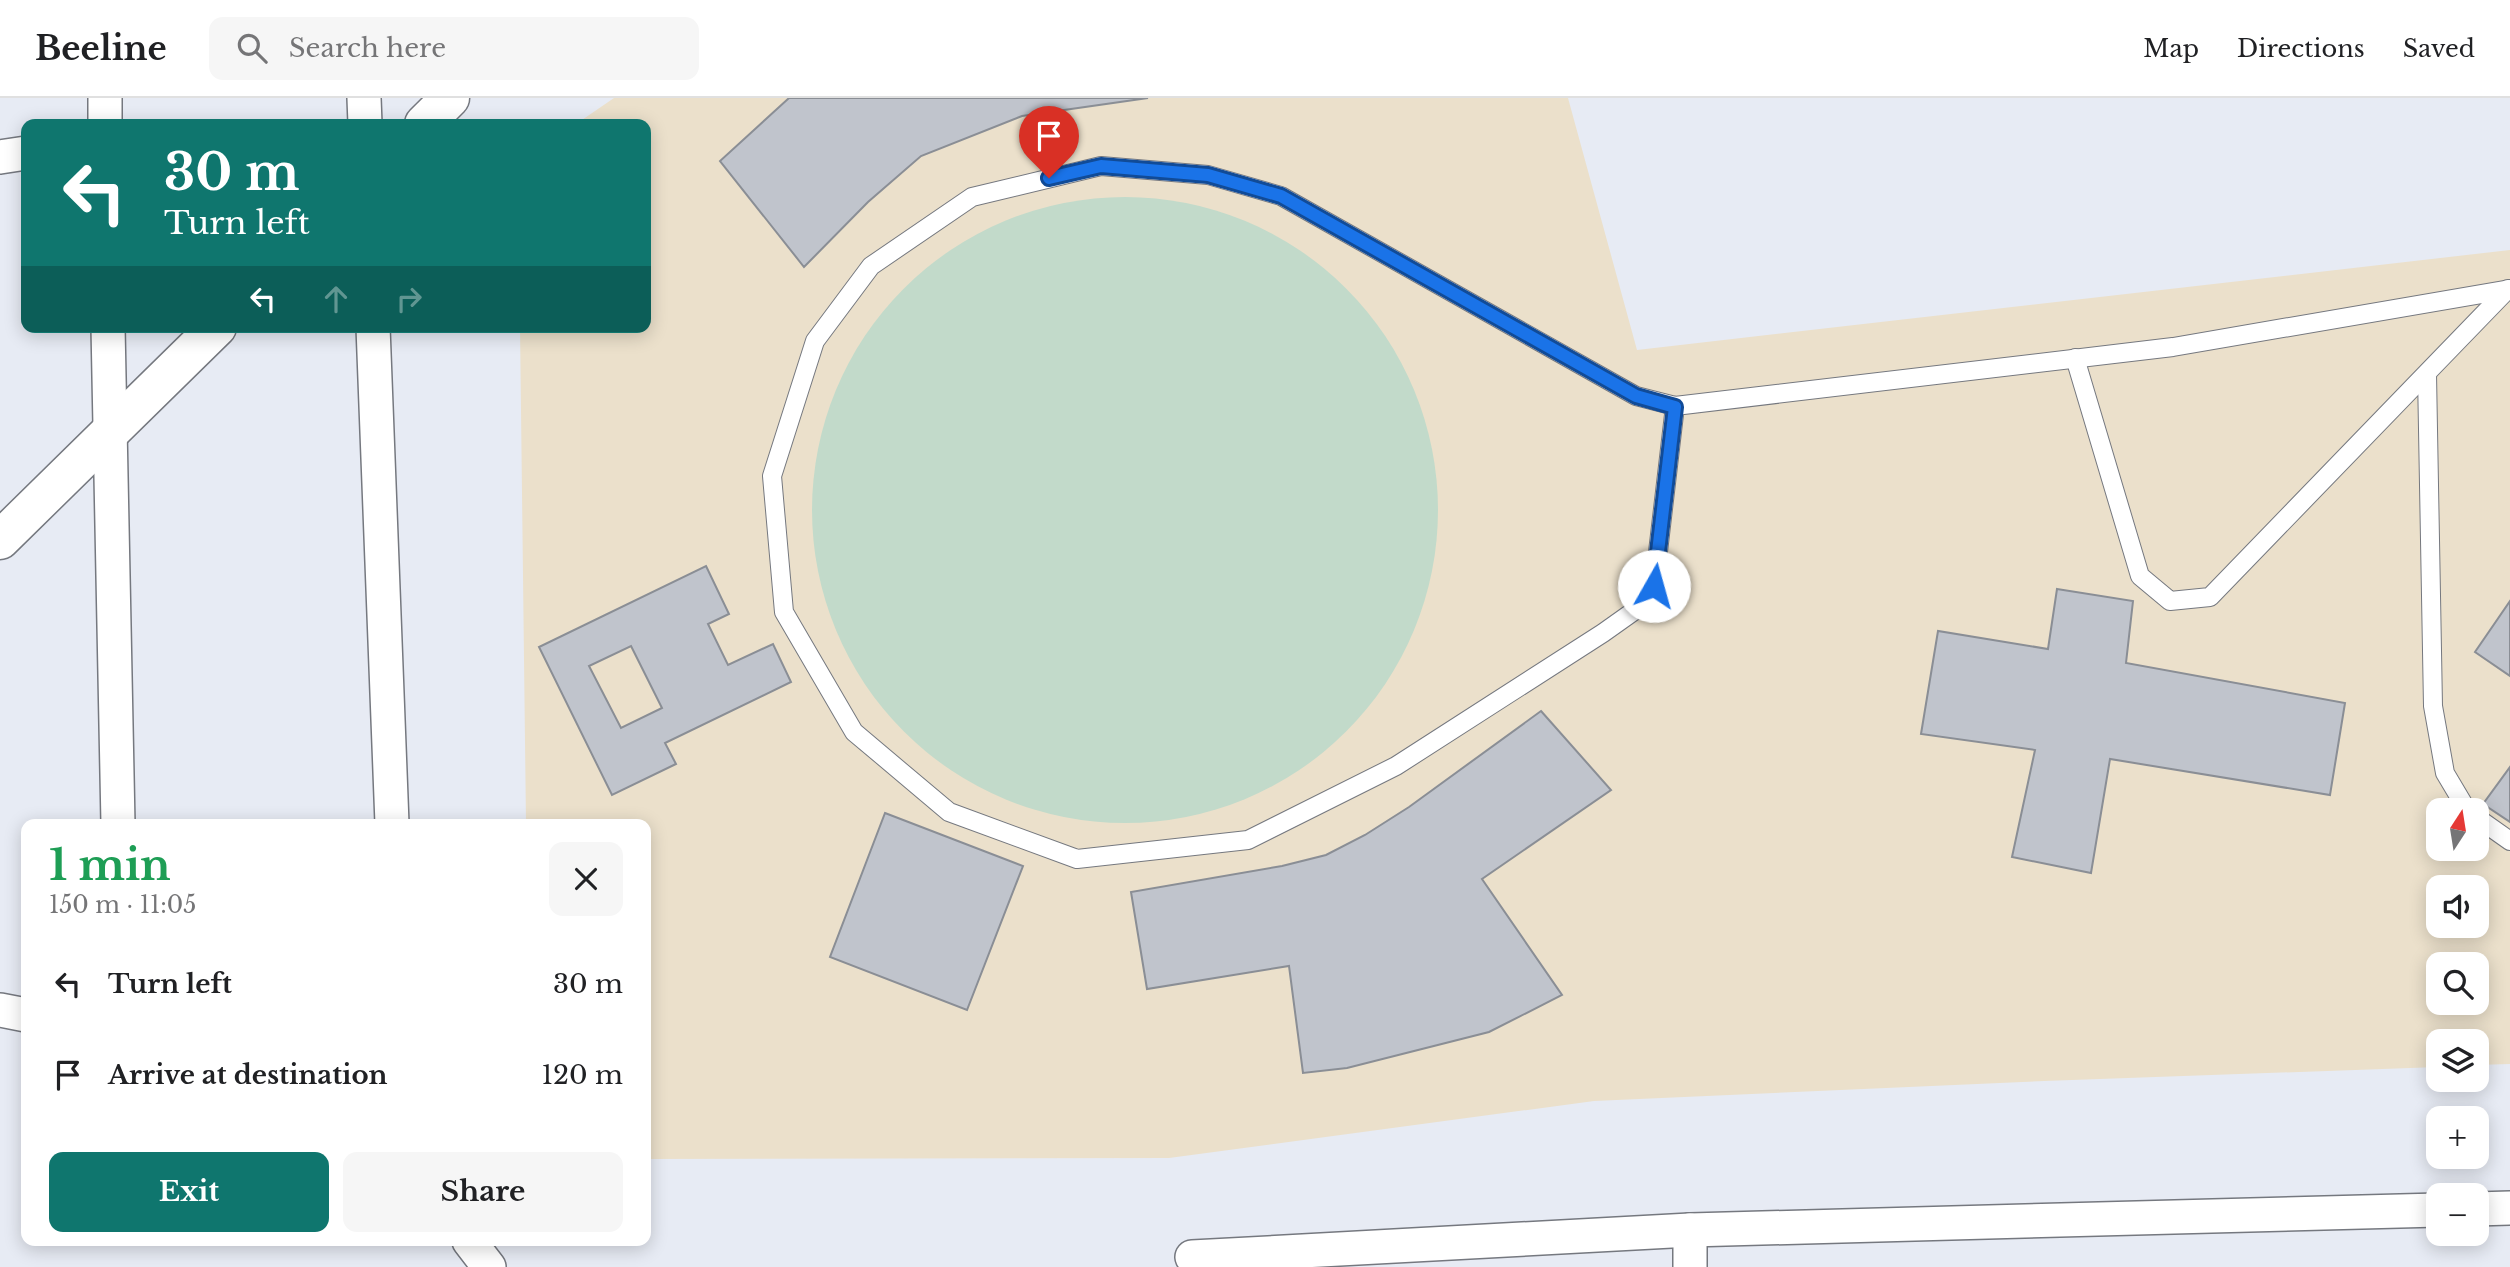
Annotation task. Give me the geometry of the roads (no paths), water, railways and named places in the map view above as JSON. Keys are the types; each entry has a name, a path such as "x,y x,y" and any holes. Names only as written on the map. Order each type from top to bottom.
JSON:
{"street":[{"path":"105,98 105,119"},
{"path":"364,98 365,119"},
{"path":"429,119 450,98"},
{"path":"0,157 21,154"},
{"path":"108,333 118,819"},
{"path":"0,540 211,333"},
{"path":"373,333 392,819"},
{"path":"0,1010 21,1014"},
{"path":"2489,1209 2510,1208"},
{"path":"1192,1257 1690,1230 2426,1210"},
{"path":"1690,1230 1690,1267"},
{"path":"472,1246 489,1267"}],"lane":[{"path":"1675,407 1654,586 1634,611 1396,766 1248,840 1077,859 950,812 854,732 783,612 772,476 815,341 872,266 972,197 1101,166 1208,175 1281,196 1636,396 1675,407 2173,347 2509,289"},
{"path":"2075,358 2140,576 2170,601 2210,597 2509,289"},
{"path":"2427,374 2433,706 2445,773 2460,798"},
{"path":"2489,826 2510,841"}]}
